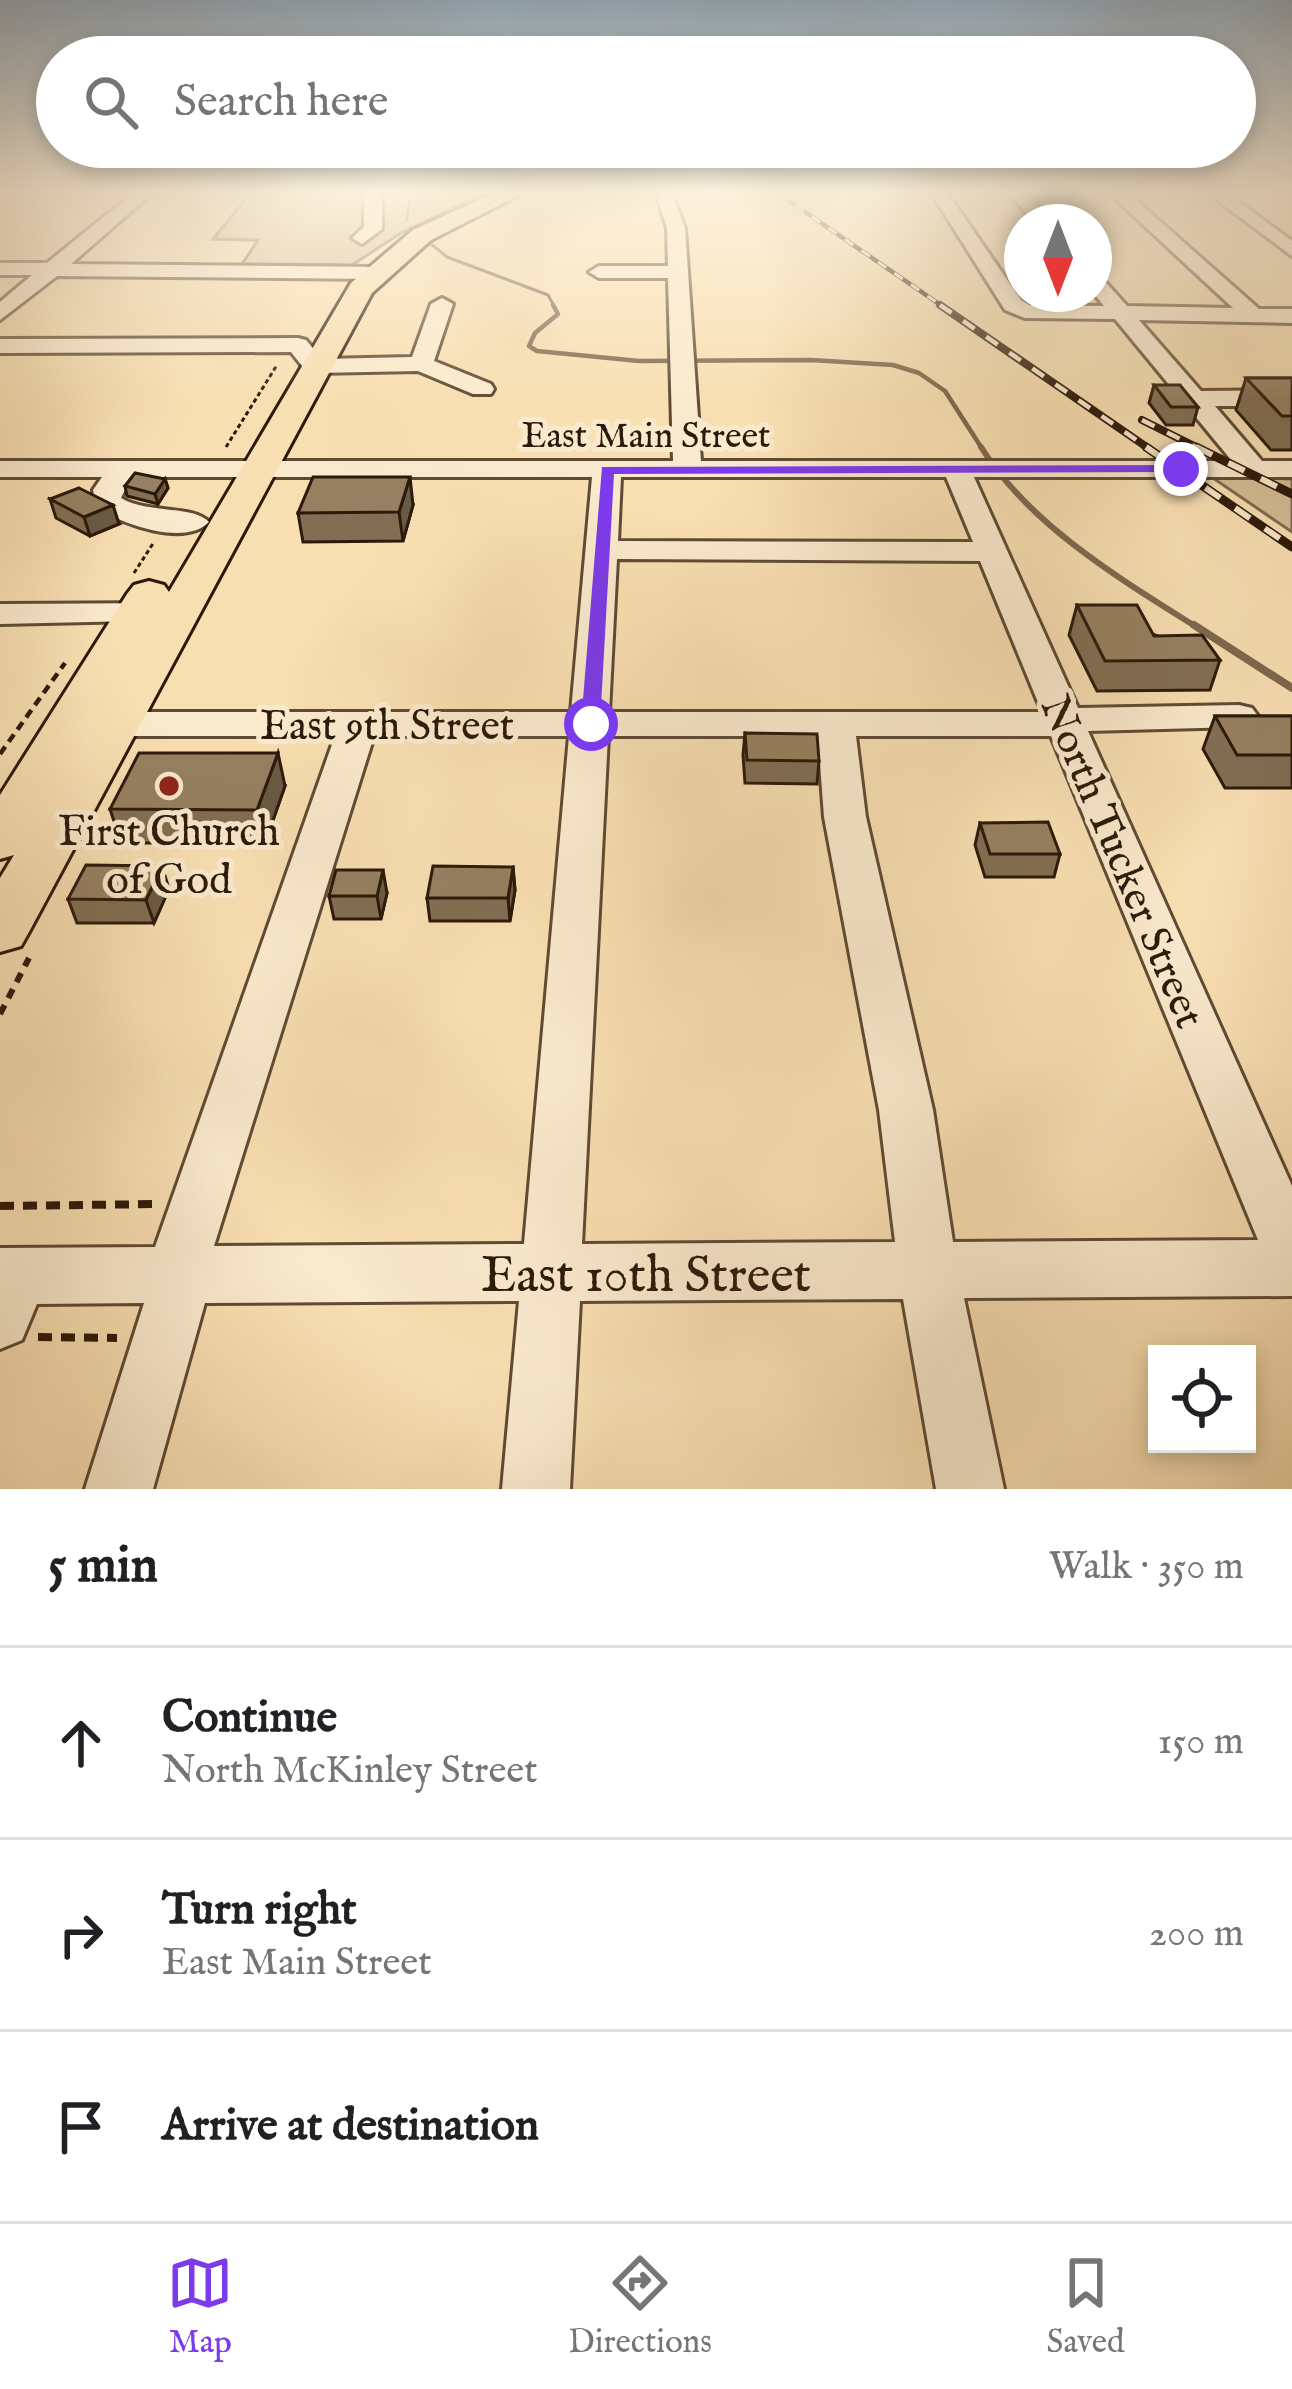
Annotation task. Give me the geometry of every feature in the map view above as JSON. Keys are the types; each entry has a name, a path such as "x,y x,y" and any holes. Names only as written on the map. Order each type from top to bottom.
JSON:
{"main road":[{"path":"141,612 301,352 337,324 364,263"},
{"path":"0,930 50,840 92,724 181,522 230,469"},
{"path":"0,840 92,724"}],"street":[{"path":"0,313 60,263"},
{"path":"0,269 245,263"},
{"path":"678,263 687,470"},
{"path":"986,263 1013,305 1025,310 1124,316 1292,316"},
{"path":"1196,263 1254,316"},
{"path":"599,272 679,272"},
{"path":"1112,302 1254,469"},
{"path":"421,364 442,304"},
{"path":"0,346 301,352 421,364 482,389"},
{"path":"1194,399 1292,398"},
{"name":"East Main Street","path":"0,469 1292,469"},
{"path":"123,469 107,490 106,501 123,514 181,522"},
{"path":"536,1489 607,470"},
{"name":"North Tucker Street","path":"962,470 991,552 1292,1252"},
{"path":"602,550 991,552"},
{"path":"0,614 141,612"},
{"name":"East 9th Street","path":"92,724 836,724 1239,716"},
{"path":"119,1489 165,1338 178,1275 313,840 359,724"},
{"path":"836,724 845,817 906,1110 928,1271 970,1489"},
{"path":"0,840 50,840"},
{"name":"East 10th Street","path":"10,1302 178,1275 1292,1268"}],"path":[{"path":"230,469 221,454 301,352"},
{"path":"0,754 47,684 141,612 181,522"},
{"path":"0,1206 201,1204"},
{"path":"10,1302 165,1338"}],"shaded area":[{"path":"242,263 354,263 352,265"},
{"path":"1210,476 1292,479 1292,532"}],"building":[{"path":"1246,378 1292,378 1292,416 1282,416"},
{"path":"1154,385 1180,385 1198,407 1171,407"},
{"path":"135,473 165,479 155,494 125,486"},
{"path":"313,477 410,477 399,512 298,513"},
{"path":"79,488 113,505 84,517 50,499"},
{"path":"1077,605 1137,605 1154,636 1202,635 1220,660 1105,661"},
{"path":"1215,716 1292,716 1292,755 1237,755"},
{"path":"745,733 817,734 819,761 747,760"},
{"path":"139,753 278,753 257,810 110,809"},
{"path":"1048,822 1060,854 990,854 980,823"},
{"path":"86,865 162,866 146,900 68,899"},
{"path":"433,866 513,867 508,898 427,898"},
{"path":"336,870 383,870 377,896 329,896"}],"waterway":[{"path":"464,263 548,295 555,308"},
{"path":"553,305 558,314 535,333 529,346 537,351 639,361 811,360 893,365 919,373 945,391 982,448"},
{"path":"982,448 1051,526 1198,628"},
{"path":"1194,625 1292,688"}],"railway":[{"path":"880,263 945,308"},
{"path":"940,305 1151,450"},
{"path":"1142,420 1196,447"},
{"path":"1146,447 1292,547"},
{"path":"1196,447 1292,494"},
{"path":"1196,447 1202,450"}],"place":[{"name":"First Church of God","path":"169,786"}],"route":[{"path":"591,724 607,470 1181,469"}]}
